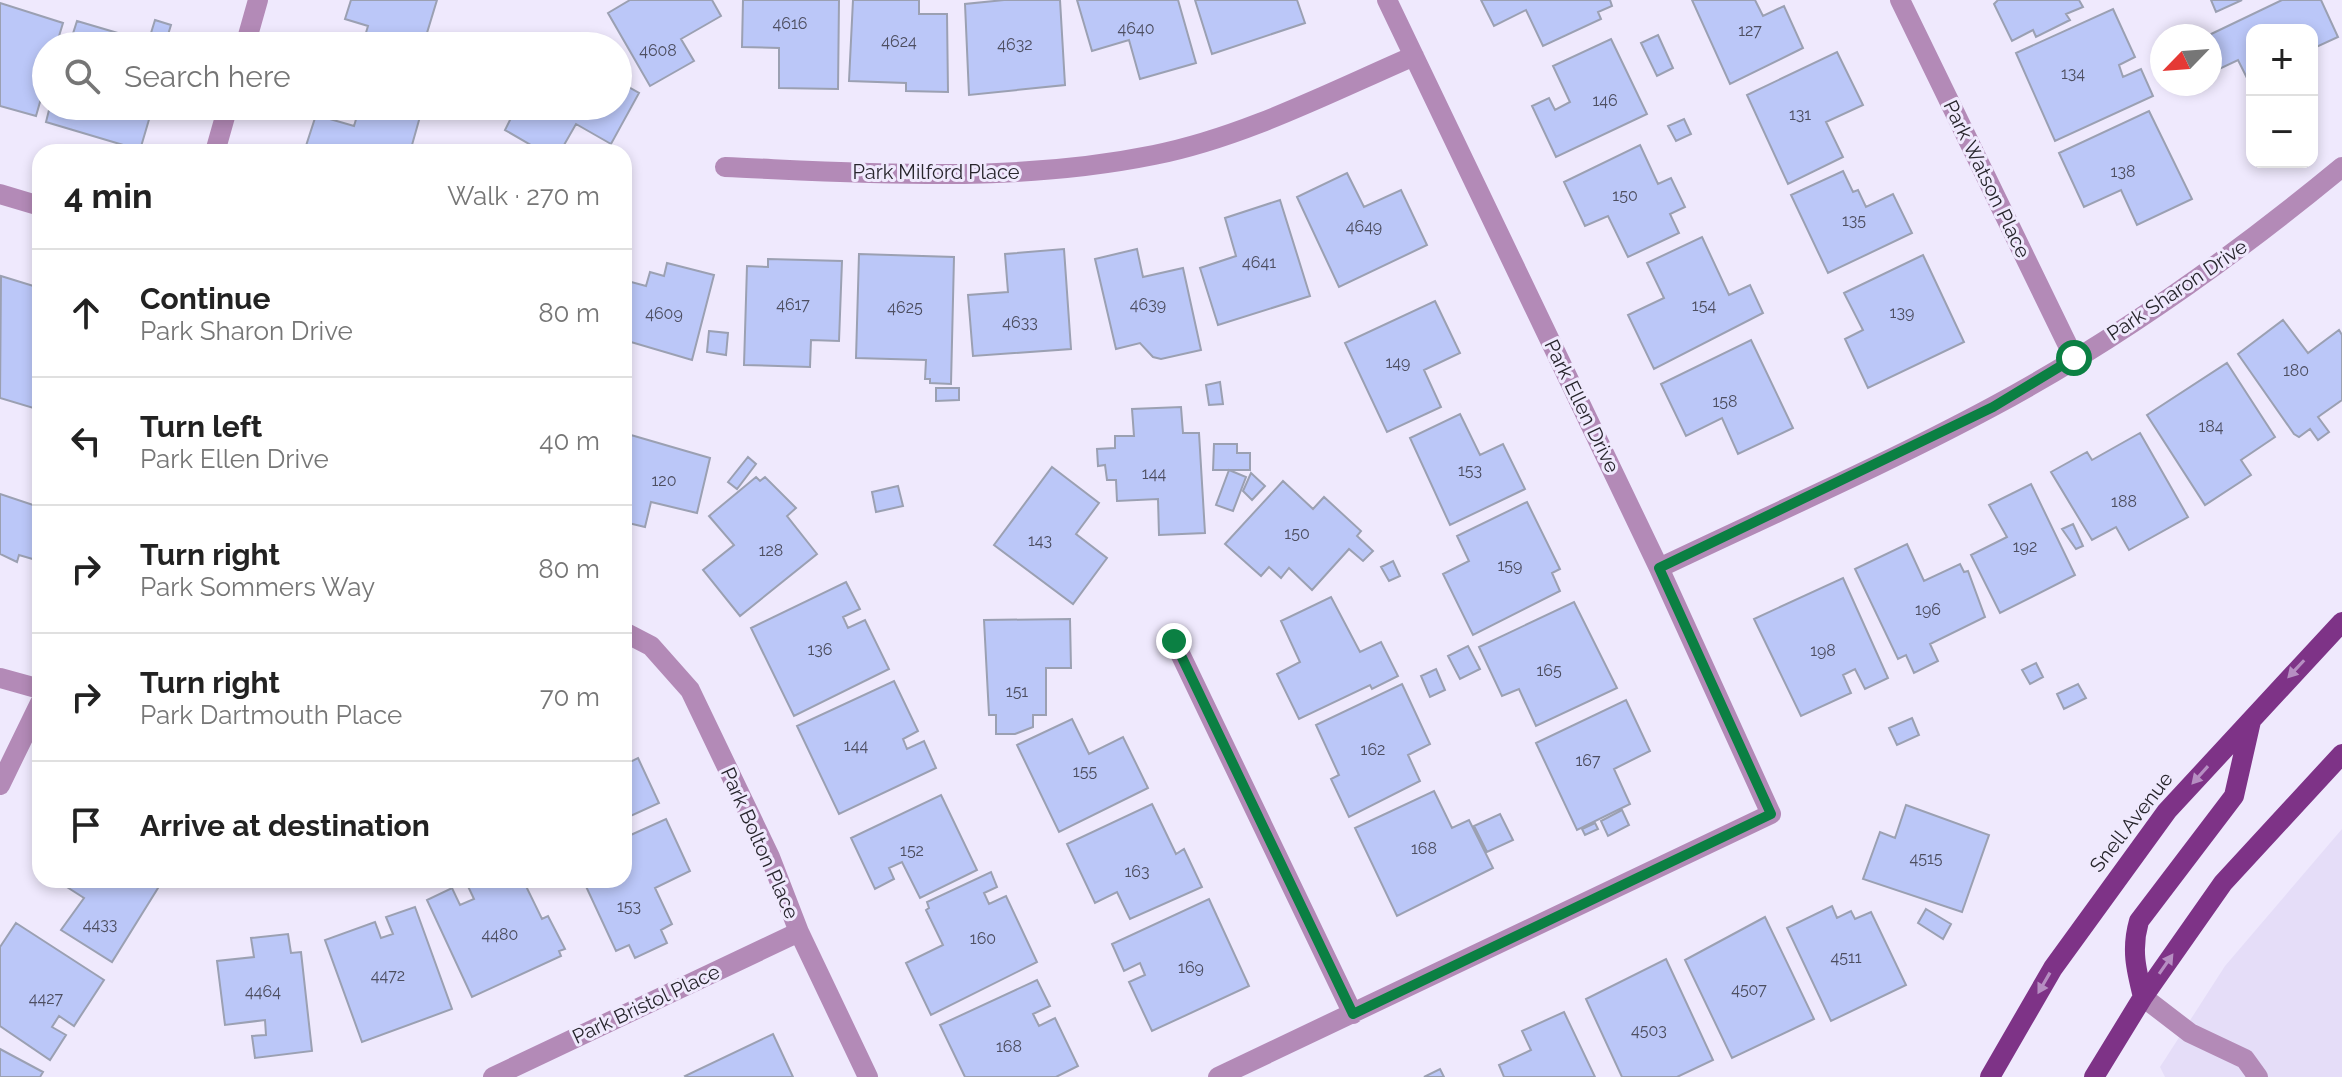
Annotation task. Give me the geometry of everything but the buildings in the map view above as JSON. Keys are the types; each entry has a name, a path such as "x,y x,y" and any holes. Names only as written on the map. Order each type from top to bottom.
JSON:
{"main road":[{"name":"Snell Avenue","path":"1990,1077 2053,968 2167,811 2342,622"},
{"path":"2143,997 2133,942 2139,921 2234,796 2251,717"},
{"path":"2094,1077 2143,997 2223,883 2342,754"}],"street":[{"path":"249,32 258,0"},
{"name":"Park Ellen Drive","path":"1353,1014 1771,814 1659,568 1387,0"},
{"name":"Park Watson Place","path":"1900,0 2074,358"},
{"name":"Park Milford Place","path":"725,167 972,177 1074,168 1157,155 1246,127 1414,56"},
{"path":"217,144 224,120"},
{"name":"Park Sharon Drive","path":"1659,568 1993,407 2156,309 2276,222 2342,167"},
{"path":"0,194 32,204"},
{"name":"Park Bolton Place","path":"632,636 651,646 690,690 770,857 799,932 868,1077"},
{"path":"1174,641 1353,1014 1218,1077"},
{"path":"0,678 32,687"},
{"path":"0,785 32,719"},
{"name":"Park Bristol Place","path":"493,1077 799,932"},
{"path":"2143,997 2190,1033 2245,1059 2258,1077"}],"shaded area":[{"path":"2342,829 2342,1077 2165,1077 2160,1067 2225,966"}],"route":[{"path":"1174,641 1353,1014 1771,814 1659,568 1993,407 2074,358"}]}
